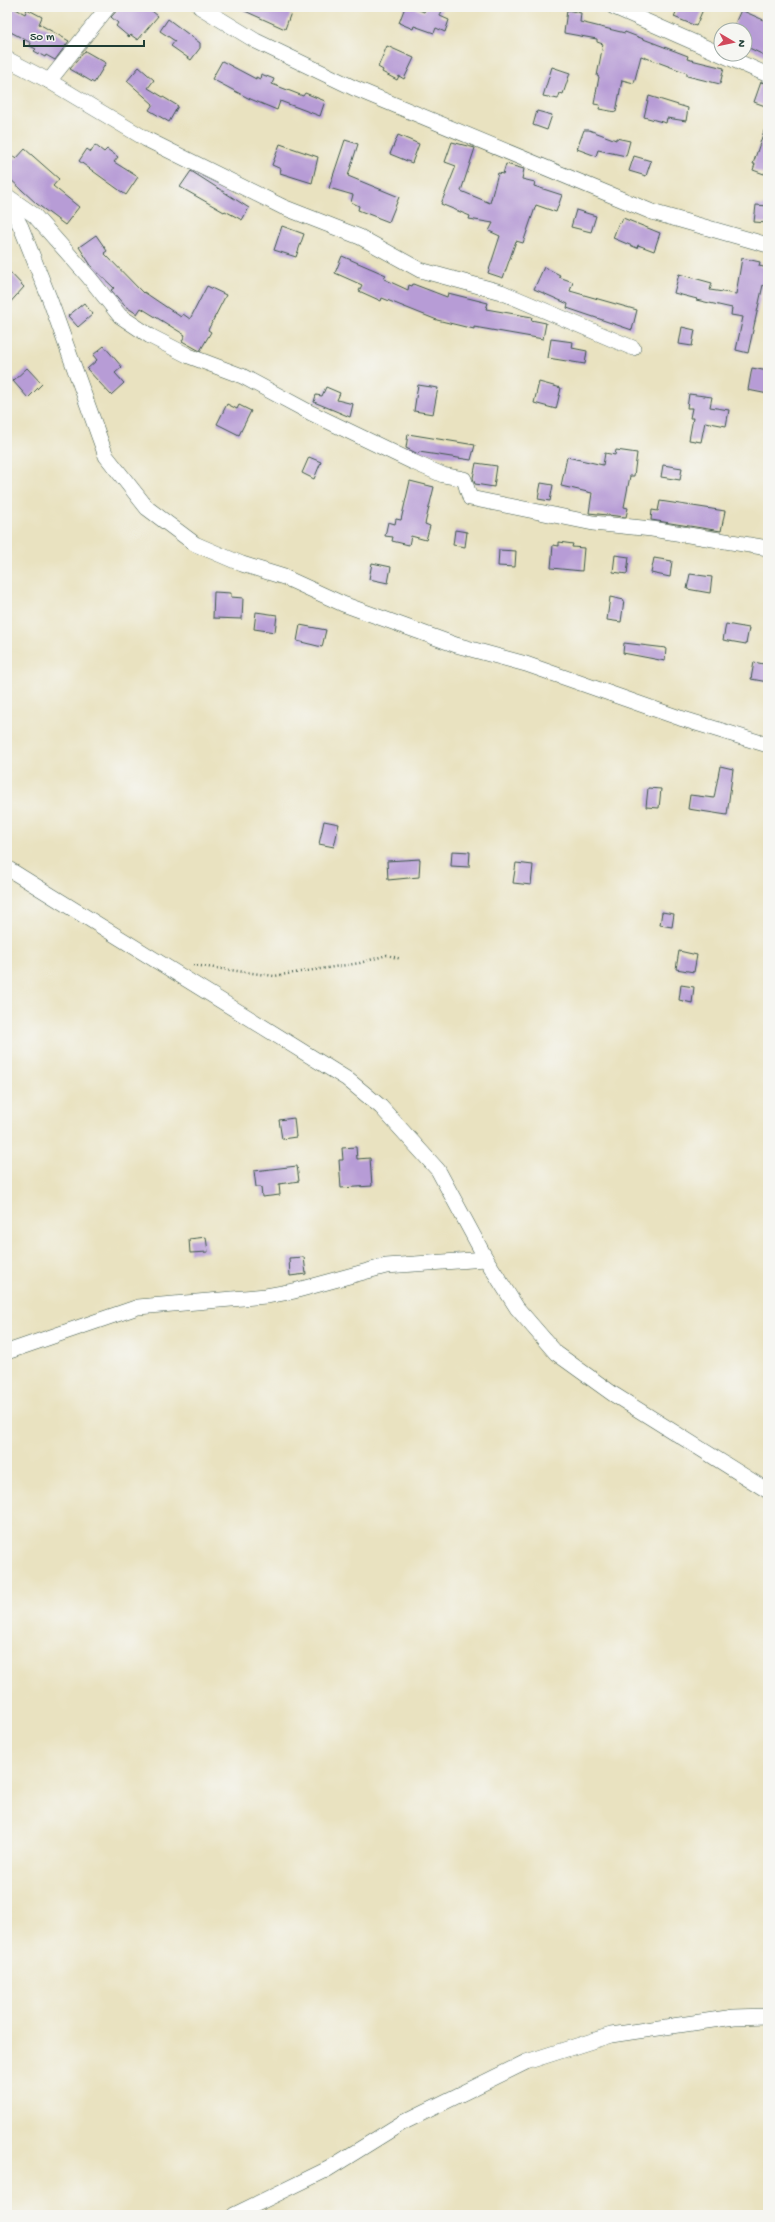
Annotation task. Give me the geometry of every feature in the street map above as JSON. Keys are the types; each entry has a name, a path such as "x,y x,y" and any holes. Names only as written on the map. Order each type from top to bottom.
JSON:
{"street":[{"path":"48,80 108,7"},
{"path":"200,7 256,41 354,88 652,212 768,245"},
{"path":"614,7 768,75"},
{"path":"7,59 48,80 146,138 211,173 283,207 360,238 420,270 501,292 570,323 633,348"},
{"path":"7,196 34,215 88,276 120,316 150,336 189,356 242,376 311,413 442,475 464,479 470,498 593,523 652,529 768,548"},
{"path":"7,200 21,227 50,300 106,456 147,508 195,544 242,564 284,577 343,604 456,645 526,664 680,718 768,745"},
{"path":"7,868 347,1079 375,1103 438,1170 486,1259 516,1308 556,1353 613,1394 768,1491"},
{"path":"7,1352 138,1307 266,1296 294,1291 386,1266 486,1259"},
{"path":"234,2215 328,2169 402,2122 526,2062 611,2035 734,2017 768,2016"}],"path":[{"path":"188,964 274,976 352,964 387,955 401,959"}],"building":[{"path":"7,7 12,7 25,14 27,9 42,17 39,24 69,41 55,60 34,51 36,49 30,46 31,43 7,30"},
{"path":"120,7 147,7 158,16 138,40 131,35 129,37 116,26 118,23 111,17"},
{"path":"236,7 293,7 285,29"},
{"path":"405,7 412,7 424,12 426,7 442,10 440,16 449,20 445,32 436,28 434,33 414,26 413,29 399,23"},
{"path":"678,7 704,7 696,26 674,17"},
{"path":"567,10 581,13 580,22 625,32 688,56 687,59 724,68 720,84 687,76 687,73 641,56 634,83 622,80 616,112 599,109 600,105 594,104 603,44 597,42 597,39 564,33"},
{"path":"741,10 768,22 768,57 753,50 753,22 736,22"},
{"path":"168,19 200,43 200,48 191,60 171,46 175,41 160,31"},
{"path":"387,46 414,58 404,79 399,76 397,80 382,72 383,70 378,67"},
{"path":"85,51 106,63 94,83 70,69"},
{"path":"222,61 256,79 256,77 260,79 261,74 274,79 272,84 303,96 305,93 325,101 320,116 280,101 277,110 248,98 212,79"},
{"path":"139,67 154,80 148,88 178,106 169,122 149,110 153,104 127,81"},
{"path":"552,67 570,73 563,94 560,93 558,99 543,96"},
{"path":"761,82 768,84 768,107 754,102"},
{"path":"649,96 688,108 686,121 667,118 666,123 644,117"},
{"path":"537,111 552,115 547,130 533,125"},
{"path":"766,125 768,126 768,168 764,174 753,170 755,164 753,164"},
{"path":"584,130 589,130 616,140 616,138 630,141 626,156 598,150 596,156 577,149"},
{"path":"398,135 419,144 412,163 390,154"},
{"path":"345,140 358,144 348,176 399,197 389,222 358,210 359,206 351,202 353,195 329,188"},
{"path":"452,142 475,148 461,191 490,203 498,173 503,174 506,164 524,169 522,179 535,182 534,186 562,195 556,212 536,205 523,243 516,241 503,278 488,273 500,236 489,231 493,223 469,219 470,216 441,204 456,166 445,162"},
{"path":"280,144 318,157 312,183 280,173 281,169 272,165"},
{"path":"95,145 104,152 107,149 118,157 114,162 138,177 126,195 79,161 87,149 91,152"},
{"path":"25,149 59,179 53,186 79,207 65,225 37,204 7,176 7,152 16,159"},
{"path":"634,156 651,161 646,176 629,171"},
{"path":"191,171 249,208 242,220 225,211 224,212 180,187"},
{"path":"756,205 768,206 768,223 754,222"},
{"path":"576,210 596,216 591,232 571,227"},
{"path":"623,218 660,233 654,251 638,245 637,248 613,238 619,222 621,223"},
{"path":"282,226 304,234 296,257 274,250"},
{"path":"96,235 107,251 104,253 143,293 144,292 181,317 183,314 190,319 207,286 226,295 208,330 211,332 200,351 182,341 185,335 141,308 137,314 125,306 111,290 114,288 92,267 79,247"},
{"path":"342,256 386,275 384,279 408,290 409,285 412,286 413,284 447,297 448,293 488,303 486,309 532,317 531,320 546,323 543,339 474,327 474,329 437,320 382,298 381,301 359,291 362,285 335,273"},
{"path":"742,258 760,262 759,266 768,268 768,286 763,285 748,353 736,350 743,317 731,315 732,308 696,300 697,299 674,293 679,274 712,283 710,290 736,294"},
{"path":"544,267 560,275 559,277 573,282 570,291 637,310 632,330 567,308 568,304 534,289"},
{"path":"7,269 24,287 7,306"},
{"path":"84,303 93,314 78,327 68,316"},
{"path":"682,327 695,330 692,346 679,344"},
{"path":"551,339 573,342 572,348 587,351 585,364 548,358"},
{"path":"104,346 122,367 115,373 124,383 111,395 87,369 97,360 93,355"},
{"path":"27,368 42,384 28,398 13,381"},
{"path":"752,368 768,371 768,394 748,390"},
{"path":"539,382 561,388 556,409 534,403"},
{"path":"418,385 438,388 433,414 414,411"},
{"path":"326,387 340,393 337,400 353,404 350,417 314,402 316,395 322,396"},
{"path":"689,394 712,397 710,407 729,410 726,426 705,422 701,442 689,440 693,418 690,418 692,408 687,408"},
{"path":"227,404 237,409 239,405 251,411 239,435 217,424"},
{"path":"408,434 475,445 471,460 419,452 418,454 406,448"},
{"path":"616,450 637,453 634,476 630,476 624,507 628,508 626,517 589,513 592,493 561,486 567,457 603,465 605,453 615,455"},
{"path":"309,457 321,462 314,479 302,473"},
{"path":"476,463 497,466 494,487 475,484 473,478"},
{"path":"663,465 682,468 680,480 661,477"},
{"path":"410,481 434,487 425,524 430,526 426,540 411,536 409,545 392,541 393,537 385,536 388,522 395,524 396,519 401,520"},
{"path":"541,483 553,485 550,501 538,499"},
{"path":"660,501 725,511 721,531 651,520 652,510 658,511"},
{"path":"455,530 467,532 465,547 453,545"},
{"path":"559,542 573,544 572,547 584,548 582,571 551,568 553,545 559,546"},
{"path":"499,550 516,551 515,567 498,566"},
{"path":"615,555 629,557 627,574 613,572"},
{"path":"654,558 672,561 670,577 651,573"},
{"path":"372,563 391,567 388,583 369,579"},
{"path":"690,574 712,577 710,593 687,589"},
{"path":"214,592 231,593 231,597 243,598 242,619 213,618"},
{"path":"610,597 624,600 621,622 607,620"},
{"path":"256,612 277,615 275,632 254,629"},
{"path":"726,624 749,628 746,644 723,640"},
{"path":"300,625 326,630 322,647 297,641"},
{"path":"624,643 666,648 665,661 623,653"},
{"path":"754,662 768,665 768,682 751,679"},
{"path":"720,766 733,769 727,815 688,809 690,795 714,798"},
{"path":"648,788 661,789 659,808 646,807"},
{"path":"324,821 339,824 334,847 319,844"},
{"path":"452,851 470,852 469,867 451,866"},
{"path":"420,859 419,877 388,880 387,861"},
{"path":"516,863 533,865 531,885 513,883"},
{"path":"662,912 674,914 672,927 660,925"},
{"path":"679,951 697,955 694,972 676,969"},
{"path":"681,985 694,987 692,1003 679,1000"},
{"path":"294,1118 296,1137 282,1139 279,1120"},
{"path":"356,1147 357,1159 370,1158 372,1186 341,1188 339,1160 343,1160 342,1148"},
{"path":"297,1166 299,1181 279,1184 280,1195 262,1197 261,1187 256,1187 254,1171"},
{"path":"206,1237 208,1252 190,1253 189,1239"},
{"path":"304,1257 306,1274 290,1276 289,1258"}]}
